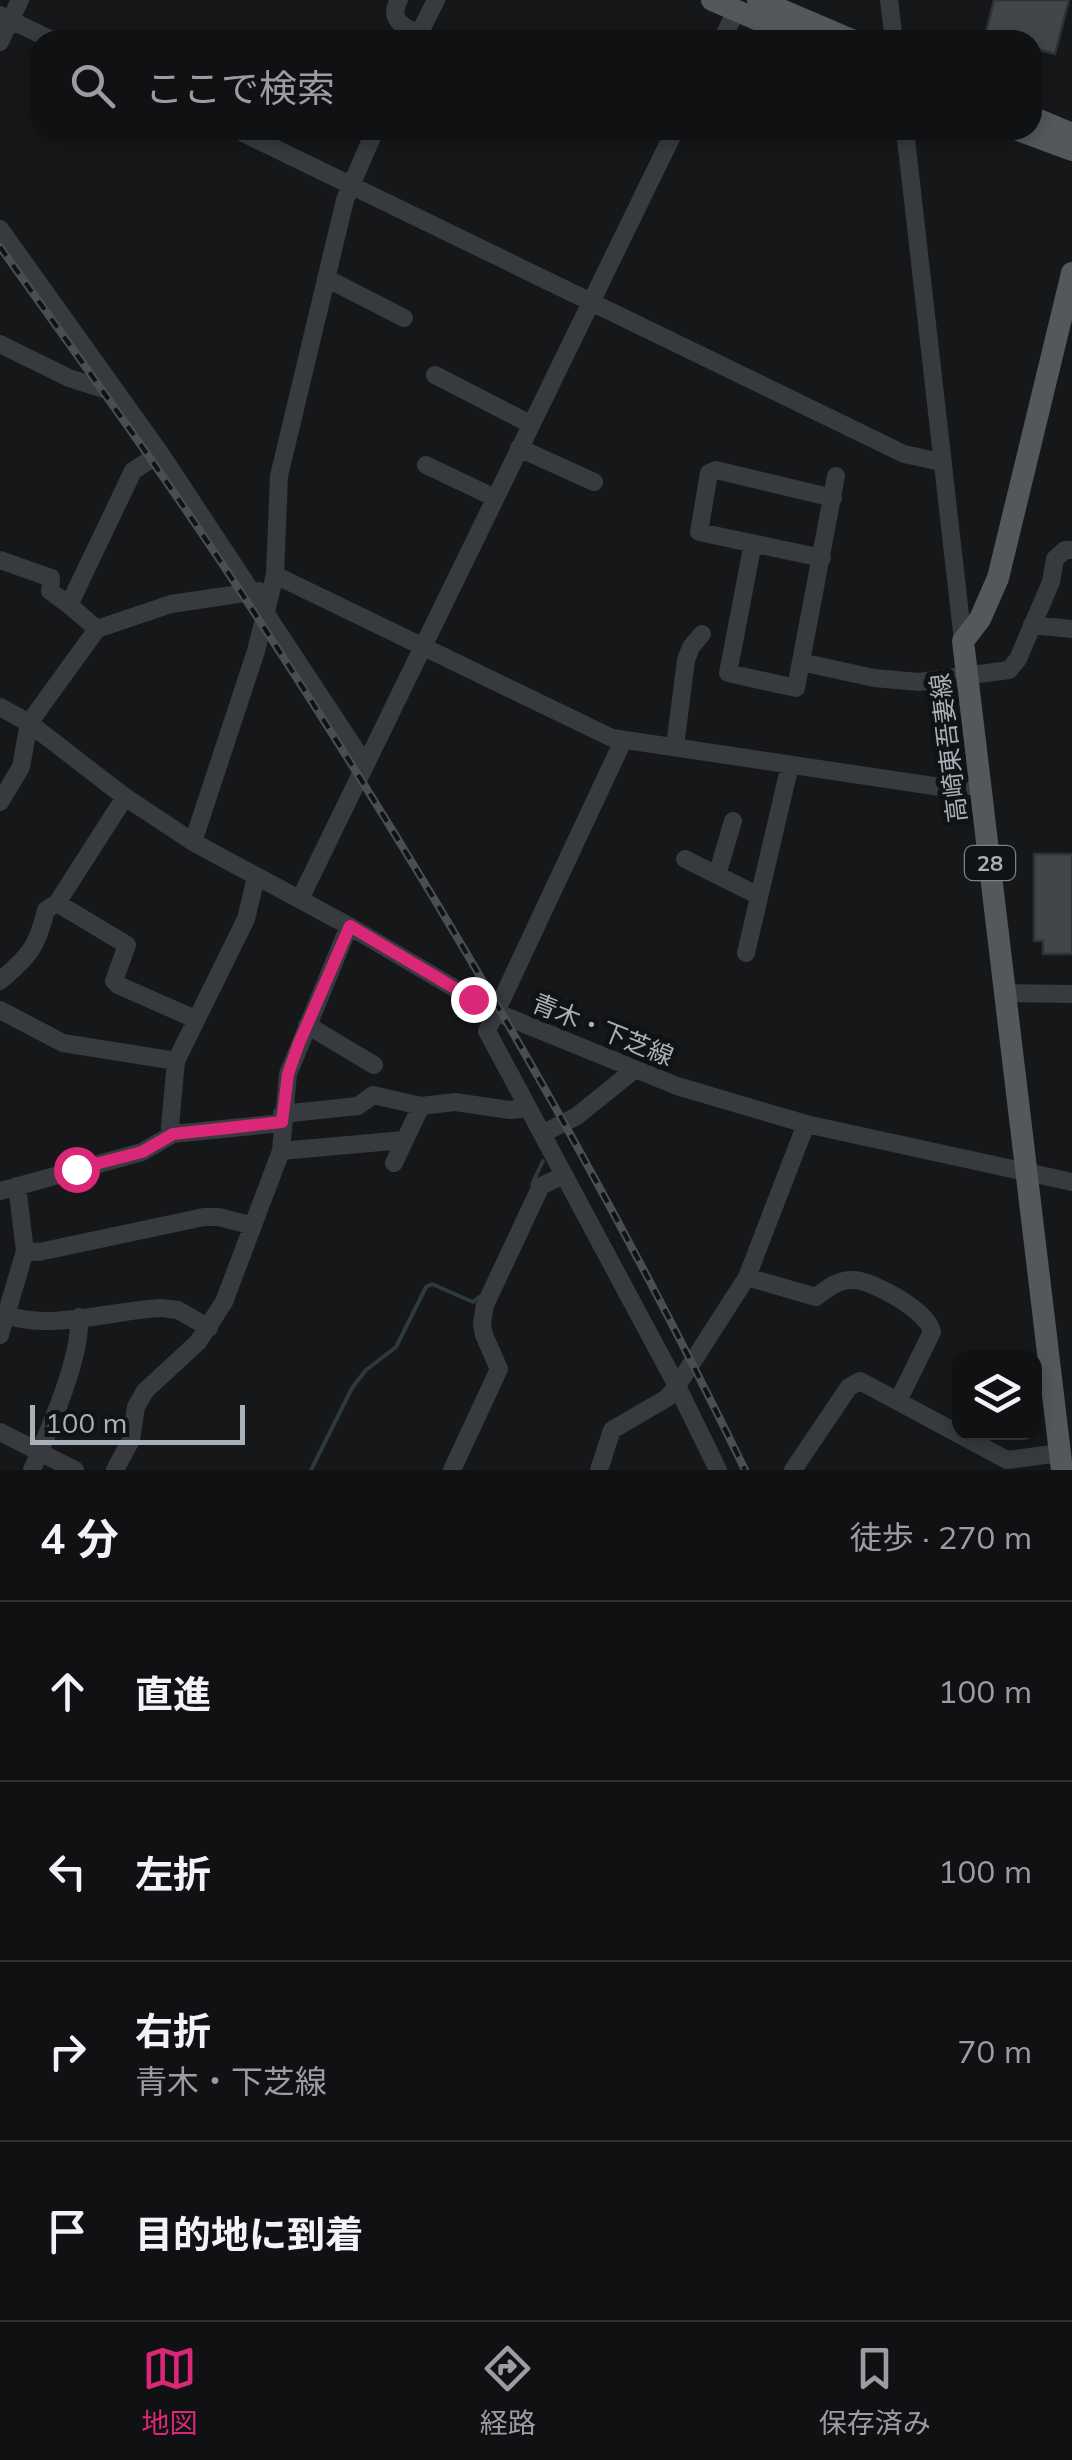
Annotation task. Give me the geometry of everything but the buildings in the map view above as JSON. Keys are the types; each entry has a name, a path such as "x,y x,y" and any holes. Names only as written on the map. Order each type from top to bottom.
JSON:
{"main road":[{"path":"712,0 781,30"},
{"path":"758,0 828,30"},
{"path":"1042,121 1072,134"},
{"path":"1042,139 1072,150"},
{"name":"高崎東吾妻線","path":"1061,1461 964,641 980,619 998,578 1072,273"}],"street":[{"path":"0,42 6,18 20,0"},
{"path":"399,0 394,14 408,30"},
{"path":"421,30 436,0"},
{"path":"889,0 893,30"},
{"path":"727,30 736,10"},
{"path":"6,18 31,30"},
{"path":"258,140 904,454 941,462"},
{"path":"193,842 248,678 266,592 279,476 350,185 370,140"},
{"path":"300,899 669,140"},
{"path":"906,140 964,641"},
{"path":"0,229 116,393 266,592 365,764"},
{"path":"326,278 404,318"},
{"path":"0,344 69,378 116,393"},
{"path":"435,375 530,424"},
{"path":"519,448 594,482"},
{"path":"70,605 132,471 160,452"},
{"path":"426,465 494,498"},
{"path":"822,558 699,532 710,473 716,470 832,498"},
{"path":"752,542 728,673 796,688 836,476"},
{"path":"801,662 904,681 933,682 1010,670 1051,582 1054,560 1065,550 1072,550"},
{"path":"0,560 51,578 50,591 97,629"},
{"path":"0,802 21,768 29,723 97,629 171,604 266,592 425,648 612,738 947,788 980,785"},
{"path":"1032,626 1072,629"},
{"path":"675,746 686,660 702,634"},
{"name":"青木・下芝線","path":"0,706 193,842 350,926 495,1012 677,1086 806,1124 1072,1182"},
{"path":"623,740 487,1032 718,1470"},
{"path":"746,953 790,765"},
{"path":"0,981 32,953 46,910 57,903 125,797"},
{"path":"717,875 733,821"},
{"path":"685,859 759,896"},
{"path":"173,1134 170,1126 176,1061 246,919 256,877"},
{"path":"57,903 128,946 116,972 114,981 118,986 195,1019"},
{"path":"115,1470 131,1440 136,1407 145,1392 178,1364 209,1328 235,1277 281,1151 288,1074 350,926"},
{"path":"1006,993 1072,994"},
{"path":"0,1010 64,1042 176,1061"},
{"path":"306,1025 374,1065"},
{"path":"542,1134 578,1116 634,1070"},
{"path":"0,1335 25,1251 8,1189 142,1152 173,1134 358,1106 373,1095 421,1106 455,1102 510,1110 528,1108"},
{"path":"394,1163 421,1106"},
{"path":"599,1470 612,1430 667,1398 746,1276 806,1124"},
{"path":"281,1151 404,1140"},
{"path":"452,1470 499,1369 482,1323 490,1291 541,1186 564,1175"},
{"path":"25,1251 39,1252 204,1217 253,1226"},
{"path":"746,1276 816,1297 835,1282 858,1280 886,1290 930,1322 932,1332 898,1401"},
{"path":"7,1315 42,1321 161,1308 188,1314 209,1328"},
{"path":"36,1462 66,1384 80,1317"},
{"path":"793,1470 855,1382 868,1383 1006,1465 1061,1461"},
{"path":"0,1432 36,1462 75,1470"}],"waterway":[{"path":"532,1184 543,1161"},
{"path":"311,1470 352,1388 366,1370 396,1347 426,1287 432,1284 473,1302 479,1297"}],"railway":[{"path":"0,247 216,555 446,918 571,1136 745,1470"}],"route":[{"path":"76,1169 142,1152 173,1134 282,1122 288,1074 350,926 473,999"}]}
